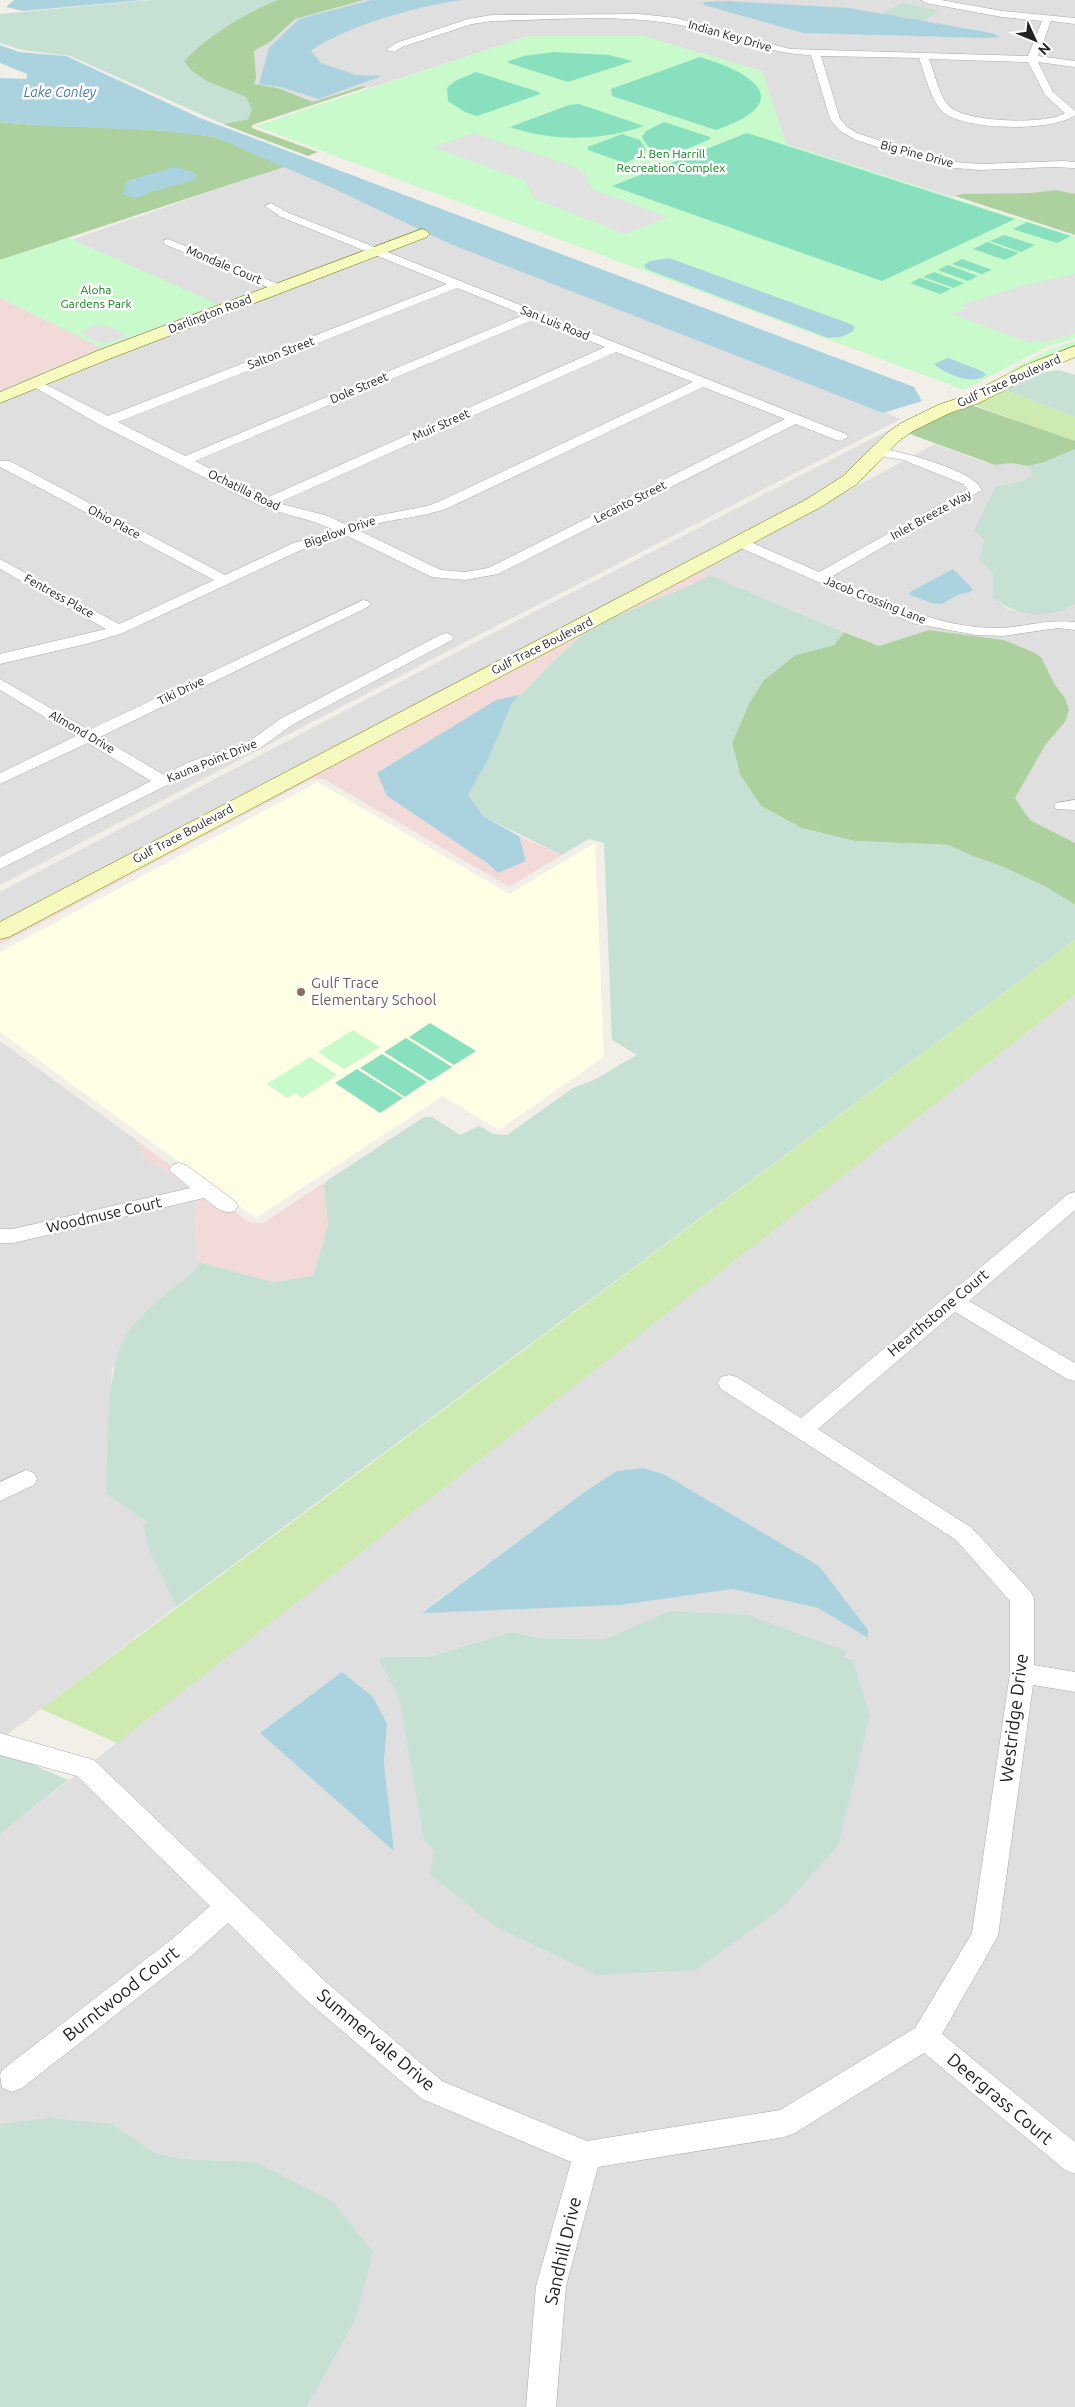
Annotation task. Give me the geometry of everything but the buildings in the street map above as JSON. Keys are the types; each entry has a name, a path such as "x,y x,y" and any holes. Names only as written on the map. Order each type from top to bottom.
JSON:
{"street":[{"path":"926,0 982,11 1075,21"},
{"path":"530,6 531,17"},
{"name":"Indian Key Drive","path":"391,50 399,45 471,21 492,18 639,17 667,19 780,50 814,53 1032,59 1075,64"},
{"path":"923,56 944,106 952,113 978,121 1000,122 1058,119 1071,113 1049,92 1032,59 1047,19"},
{"name":"Big Pine Drive","path":"814,53 837,123 846,131 863,139 923,158 953,164 980,167 1048,163 1075,165"},
{"name":"San Luis Road","path":"270,206 285,215 376,252 841,438"},
{"name":"Darlington Road","path":"0,398 33,383 422,234"},
{"name":"Mondale Court","path":"168,242 279,288"},
{"name":"Salton Street","path":"106,422 457,284"},
{"name":"Dole Street","path":"185,461 534,315"},
{"name":"Muir Street","path":"266,502 616,347"},
{"name":"Gulf Trace Boulevard","path":"0,932 306,769 741,543 833,492 864,469 893,437 926,417 973,399 1032,369 1075,351"},
{"name":"Bigelow Drive","path":"0,659 90,639 118,630 296,547 365,522 383,517 430,510 443,505 703,382"},
{"name":"Ochatilla Road","path":"33,383 106,422 266,502 290,512 323,519 437,574 463,577"},
{"name":"Lecanto Street","path":"463,577 493,571 796,419"},
{"name":"Inlet Breeze Way","path":"821,577 975,490 968,481 906,457 880,452"},
{"name":"Ohio Place","path":"5,464 224,579"},
{"name":"Jacob Crossing Lane","path":"741,543 917,620 976,631 1003,632 1058,624 1075,626"},
{"name":"Fentress Place","path":"0,563 118,630"},
{"name":"Tiki Drive","path":"0,779 363,604"},
{"name":"Kauna Point Drive","path":"0,864 195,765 253,746 286,722 447,636"},
{"name":"Almond Drive","path":"0,684 163,781"},
{"path":"179,1170 228,1206"},
{"name":"Woodmuse Court","path":"0,1236 13,1236 207,1191"},
{"name":"Hearthstone Court","path":"802,1429 1075,1199"},
{"path":"952,1301 1075,1373"},
{"name":"Westridge Drive","path":"729,1382 964,1534 1022,1598 1022,1673 985,1936 926,2037"},
{"path":"0,1492 26,1479"},
{"path":"1022,1673 1075,1682"},
{"name":"Summervale Drive","path":"0,1744 85,1768 316,1990 432,2090 587,2155"},
{"name":"Burntwood Court","path":"12,2079 181,1948 228,1906"},
{"path":"587,2155 785,2123 926,2037"},
{"name":"Deergrass Court","path":"926,2037 1075,2160"},
{"name":"Sandhill Drive","path":"540,2407 551,2286 587,2155"}],"shaded area":[{"path":"150,0 277,0 253,11 228,26 204,43 184,61 189,69 207,81 246,97 252,110 248,119 223,124 70,56 22,50 0,43 0,14"},
{"path":"364,0 1075,0 1075,194 1056,190 1031,193 962,194 952,197 786,144 762,71 529,36 370,88 363,86 313,102 278,88 254,84 254,51 270,42 296,18"},
{"path":"903,3 939,11 923,21 881,14"},
{"path":"474,133 573,166 586,175 591,189 668,217 625,234 535,199 524,180 433,147"},
{"path":"287,165 443,234 901,419 473,638 0,885 0,390 33,374 71,240"},
{"path":"1075,274 1075,333 1044,343 1037,340 1030,343 952,314 966,308 961,305 1021,286"},
{"path":"0,298 102,348 0,390"},
{"path":"104,325 124,333 126,337 106,343 94,341 80,333 92,326"},
{"path":"1059,370 1075,375 1075,417 1005,390 1031,374"},
{"path":"897,426 843,477 804,505 0,926 0,892 478,641"},
{"path":"935,444 987,463 995,465 1012,463 1033,469 1031,476 1023,481 996,486 975,531 984,540 979,559 993,575 993,598 1008,609 1021,612 1075,603 1075,843 1030,820 1015,798 1046,744 1065,722 1065,698 1055,685 1040,657 1004,640 929,630 879,646 698,571"},
{"path":"1075,449 1075,604 1054,613 1044,614 1033,614 1012,609 993,598 993,575 979,559 984,540 974,531 996,486 1023,481 1031,476 1032,470 1027,466 1043,463"},
{"path":"698,571 709,575 691,585 616,616 586,632 554,660 520,695 496,701 378,773 498,873 526,861 519,836 562,855 509,887 324,779 312,779 0,945 0,939"},
{"path":"709,575 844,632 834,645 795,655 764,680 749,703 732,743 740,775 761,806 801,828 854,841 948,845 1003,867 1046,887 1075,905 1075,940 176,1607 151,1555 143,1527 147,1522 106,1494 110,1393 113,1373 124,1339 137,1320 198,1267 198,1262 274,1282 313,1276 328,1225 324,1185 328,1180 424,1117 432,1117 460,1135 479,1126 493,1134 507,1135 573,1088 594,1080 637,1055 612,1040 604,843 589,839 562,855 484,817 468,795 489,758 511,705 554,660 586,632 616,616 691,585"},
{"name":"Gulf Trace Elementary School","path":"318,782 509,894 595,843 604,1057 499,1130 443,1096 256,1218 0,1032 0,952"},
{"path":"1075,995 1075,2407 307,2407 355,2321 256,2162 181,2159 153,2152 112,2124 0,2124 0,1834","holes":["665,1475 868,1638 818,1608 733,1589 621,1605 422,1612 583,1493","669,1611 845,1652 843,1658 424,1840 399,1699 379,1659 432,1656 512,1632 538,1638 605,1639","387,1724 384,1763 394,1850 260,1733"]},
{"path":"0,1041 136,1140 145,1157 194,1191 198,1267 145,1313 112,1370 106,1494 147,1522 151,1555 176,1607 0,1740"},
{"path":"136,1140 249,1222 263,1223 328,1180 324,1185 328,1225 313,1276 274,1282 198,1262 194,1191 145,1157"},
{"path":"669,1611 748,1615 846,1651 844,1657 853,1660 870,1715 838,1846 782,1908 696,1970 597,1975 494,1926 430,1874 434,1850 424,1840 399,1699 378,1658 432,1656 512,1632 538,1638 605,1639"},
{"path":"0,1750 68,1780 0,1834"},
{"path":"49,2118 112,2124 153,2152 181,2159 256,2162 332,2201 373,2252 355,2321 307,2407 0,2407 0,2124"}],"green space":[{"path":"277,0 364,0 295,19 270,42 254,51 256,78 254,84 278,88 313,102 363,86 367,87 252,125 252,128 318,152 308,156 223,124 248,119 246,98 203,80 184,61 204,42 227,26 252,11"},
{"name":"J. Ben Harrill Recreation Complex","path":"529,36 644,36 762,71 786,144 1075,237 1075,338 1042,349 964,390 255,126"},
{"path":"554,52 609,55 633,61 568,82 506,62 524,56"},
{"path":"700,57 720,64 751,80 759,89 761,99 755,109 741,120 716,130 612,96 611,89"},
{"path":"476,72 539,92 540,94 477,116 465,112 448,101 447,88 455,81"},
{"path":"579,104 644,126 611,135 577,138 543,135 510,127 569,105"},
{"path":"0,122 187,133 224,139 293,164 0,260"},
{"path":"664,122 710,137 710,139 673,153 656,151 648,146 642,137 646,131"},
{"path":"747,133 1015,219 882,281 612,186"},
{"path":"622,134 640,140 646,150 643,155 625,163 588,150 588,147"},
{"path":"1056,190 1075,194 1075,235 955,196 962,194 1031,193"},
{"path":"1027,222 1071,236 1057,243 1013,229"},
{"path":"1004,235 1035,245 1021,252 990,241"},
{"name":"Aloha Gardens Park","path":"69,238 217,304 102,348 0,298 0,260"},
{"path":"987,242 1019,253 1005,260 973,249"},
{"path":"962,259 992,270 982,274 952,264"},
{"path":"948,265 978,276 968,281 938,270"},
{"path":"934,272 964,283 954,288 923,277"},
{"path":"920,278 951,289 940,294 910,283"},
{"path":"1075,341 1075,347 1013,375 1007,372 1047,351"},
{"path":"1005,390 1075,417 1075,442 975,405"},
{"path":"971,405 1075,441 1075,449 1043,463 1027,466 1012,463 995,465 907,433 931,419"},
{"path":"929,630 1004,640 1035,653 1041,657 1055,685 1065,698 1069,710 1065,722 1046,744 1015,798 1030,820 1075,843 1075,905 1046,887 948,845 854,841 801,828 761,806 740,775 732,743 749,703 764,680 795,655 834,645 844,632 879,646"},
{"path":"1075,940 1075,995 117,1743 41,1709"},
{"path":"430,1023 476,1051 454,1065 409,1037"},
{"path":"353,1030 380,1047 344,1069 318,1052"},
{"path":"406,1038 452,1067 430,1081 384,1052"},
{"path":"382,1054 427,1082 405,1097 360,1068"},
{"path":"310,1057 337,1075 302,1098 295,1093 287,1098 267,1084"},
{"path":"357,1069 403,1098 380,1113 335,1083"}],"water":[{"path":"14,0 144,0 23,11 6,7"},
{"path":"371,0 463,0 405,12 363,25 343,33 311,51 321,63 356,75 382,76 319,99 280,87 259,84 269,48 299,19"},
{"path":"726,1 849,8 992,33 1000,37 803,33 704,5 703,2"},
{"name":"Lake Conley","path":"0,45 19,52 66,56 200,118 914,387 922,401 883,413 448,243 337,190 215,137 154,130 46,126 0,122 0,78 27,79 27,74 0,63"},
{"path":"170,168 179,168 195,173 197,176 192,181 150,192 136,198 123,194 127,181"},
{"path":"669,258 853,325 855,328 852,332 841,337 828,338 646,269 644,265 650,261"},
{"path":"948,358 982,371 986,375 980,378 967,379 952,375 934,364"},
{"path":"953,569 973,589 970,592 958,595 942,604 932,603 910,595 910,592"},
{"path":"520,695 511,705 489,758 468,795 484,817 519,836 526,861 498,873 487,863 387,796 377,773 496,700"},
{"path":"644,1468 665,1475 819,1566 868,1630 868,1638 818,1608 733,1589 621,1605 422,1613 583,1493 617,1471"},
{"path":"342,1672 373,1697 387,1724 384,1763 394,1851 260,1733"}],"place":[{"name":"Gulf Trace Elementary School","path":"301,992"}]}
